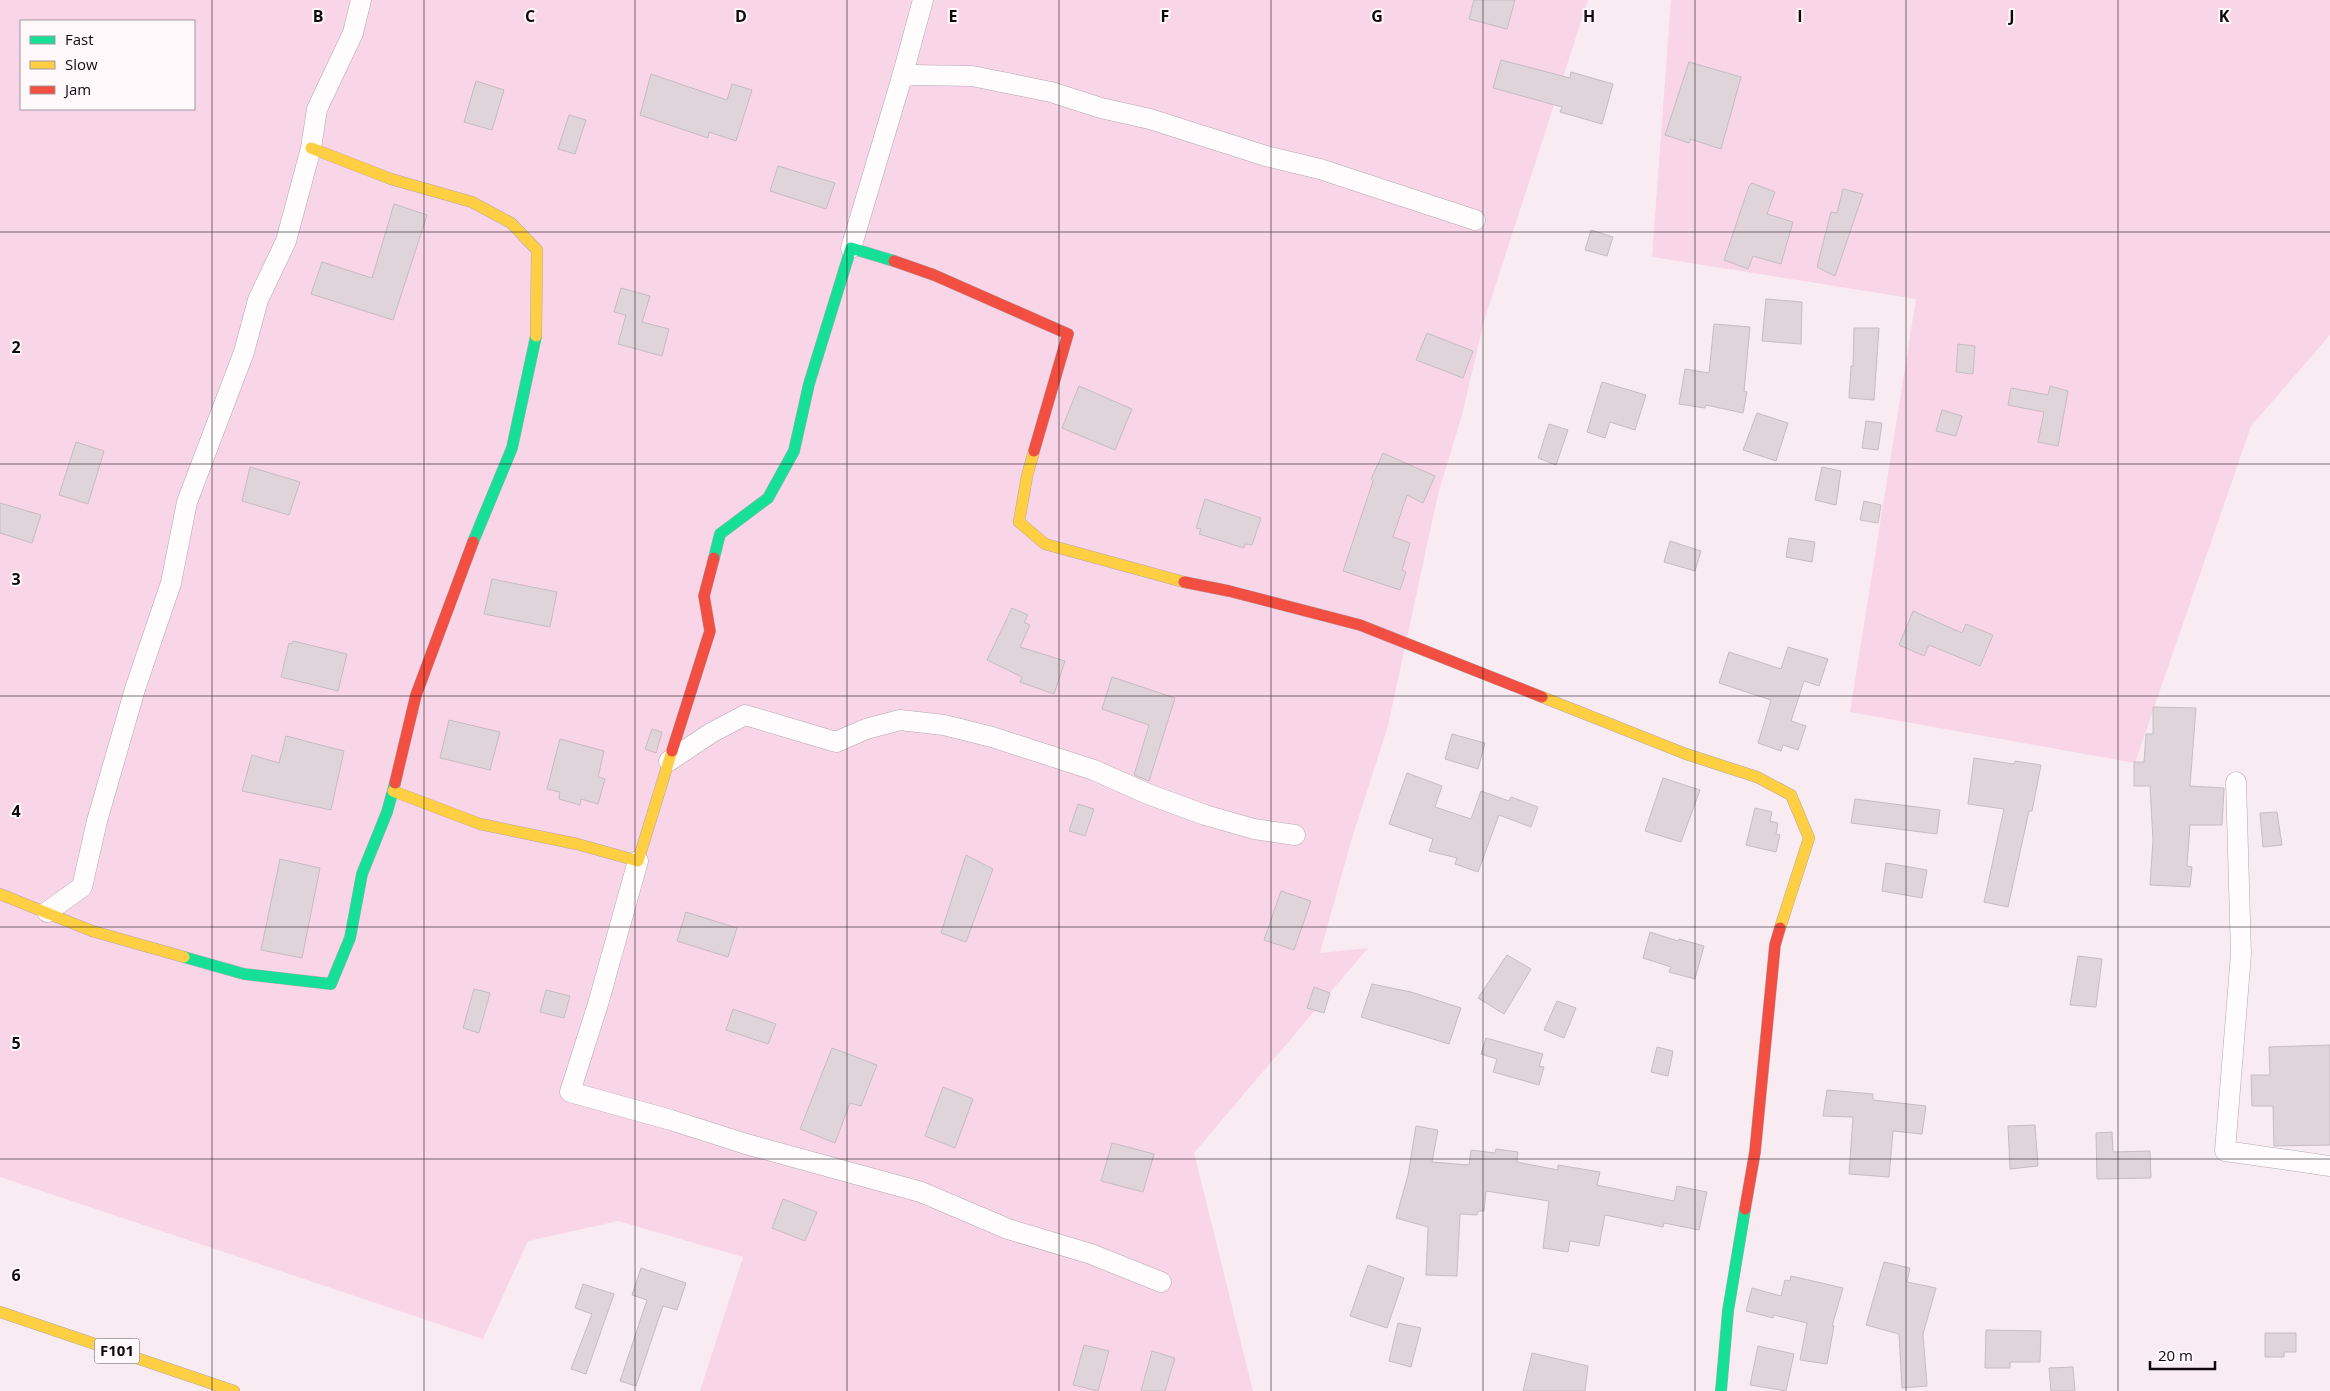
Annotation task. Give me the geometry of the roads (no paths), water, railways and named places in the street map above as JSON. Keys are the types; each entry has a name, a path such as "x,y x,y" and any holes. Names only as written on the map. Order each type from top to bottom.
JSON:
{"street":[{"path":"47,912 82,887 97,821 135,689 171,583 187,502 244,352 258,300 286,241 310,148 317,109 354,33 361,0"},
{"path":"923,0 902,77 809,384 794,451 768,498 720,534 704,596 710,631 638,861 598,1004 570,1092 671,1120 746,1144 921,1192 1008,1229 1091,1254 1161,1282"},
{"path":"902,77 914,75 972,76 1051,92 1101,108 1150,119 1266,156 1320,169 1475,220"},
{"path":"0,894 92,931 244,974 330,984 350,938 362,874 387,812 416,695 458,576 512,448 536,339 537,250 511,223 472,202 391,179 310,148"},
{"path":"851,248 875,254 947,281 1068,334 1027,476 1019,522 1044,544 1157,576 1229,591 1360,625 1686,754 1757,777 1791,795 1809,838 1775,946 1755,1152 1728,1311 1721,1391"},
{"path":"669,761 711,733 745,715 836,742 866,729 900,720 944,725 992,737 1094,770 1148,794 1206,815 1254,829 1295,835"},
{"path":"2236,782 2241,954 2225,1151 2330,1166"},
{"path":"393,791 480,824 577,844 638,861"},
{"name":"F101","path":"0,1312 234,1391"}]}
